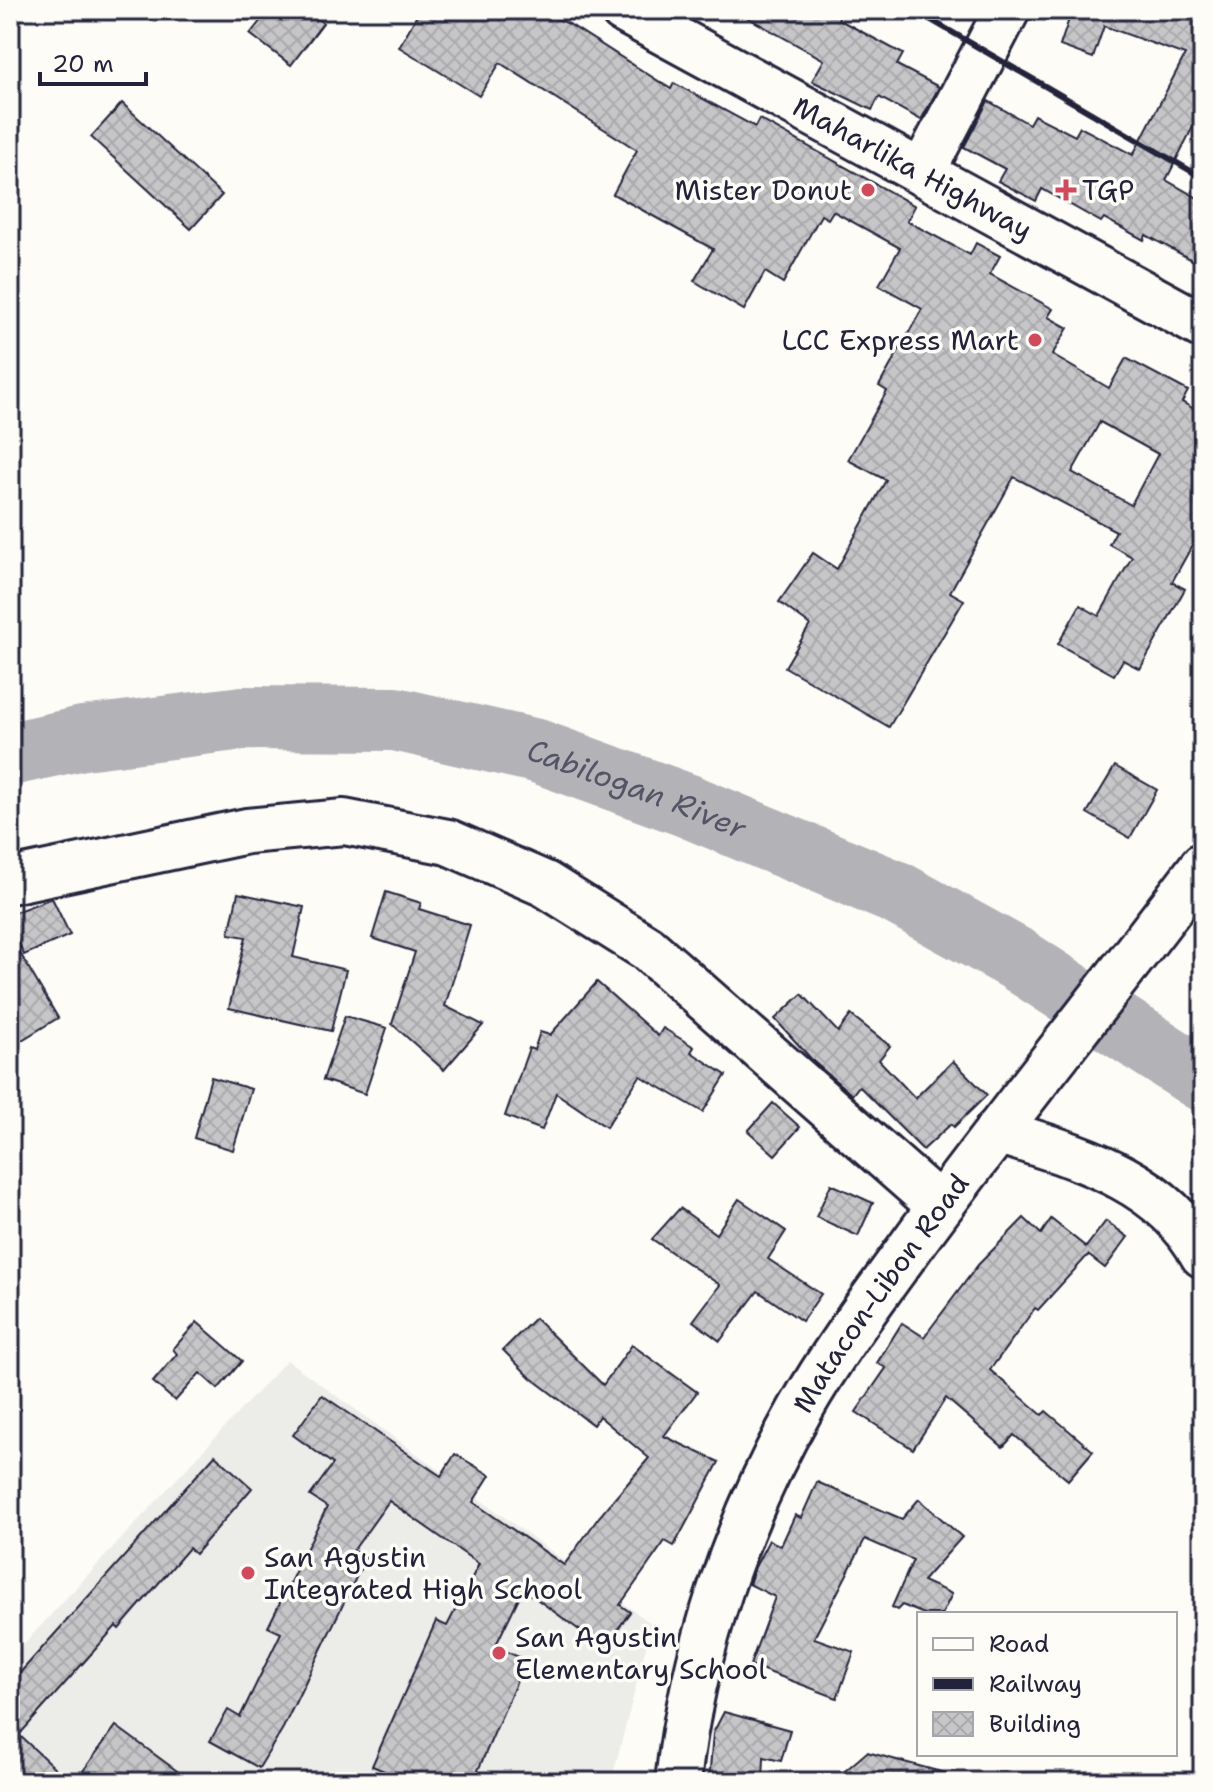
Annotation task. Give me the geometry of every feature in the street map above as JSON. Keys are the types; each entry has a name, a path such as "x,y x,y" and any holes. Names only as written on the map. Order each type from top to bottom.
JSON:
{"main road":[{"name":"Maharlika Highway","path":"623,10 1203,326"},
{"path":"922,173 1007,10"},
{"path":"10,881 247,831 344,822 448,842 545,884 647,948 880,1157 940,1206"},
{"name":"Matacon-Libon Road","path":"678,1782 698,1664 711,1616 774,1461 842,1341 940,1206 1196,874"},
{"path":"997,1131 1092,1161 1159,1198 1203,1255"}],"shaded area":[{"name":"San Agustin Integrated High School","path":"287,1360 652,1624 611,1782 10,1782 10,1659"}],"building":[{"path":"269,10 306,10 323,23 291,65 250,34"},
{"path":"420,10 538,10 569,24 671,89 674,83 755,127 759,119 915,206 907,221 970,255 976,243 1000,256 990,274 1053,309 1048,317 1068,328 1052,355 1109,388 1126,358 1188,391 1182,402 1203,414 1203,526 1172,582 1185,589 1140,669 1123,660 1114,675 1058,644 1080,605 1099,616 1132,557 1109,544 1116,531 1014,477 950,592 964,600 889,727 785,667 810,625 779,602 813,553 837,569 886,480 848,460 887,391 879,386 922,309 879,285 900,248 833,211 828,219 821,215 783,283 765,272 744,310 694,281 713,249 613,194 637,150 500,63 479,96 399,47","holes":["1100,422 1158,454 1131,505 1072,472"]},
{"path":"734,10 843,10 838,19 903,54 897,65 939,87 921,120 879,97 872,110 812,81 824,60"},
{"path":"1072,10 1203,10 1203,107 1166,180 1203,201 1203,266 1146,235 1144,240 1104,218 1101,222 1042,189 1036,201 998,181 1005,169 964,147 988,101 1029,124 1034,115 1075,136 1080,127 1133,155 1185,55 1104,26 1093,58 1060,46"},
{"path":"122,103 222,195 191,229 91,137"},
{"path":"1115,766 1157,790 1130,838 1087,813"},
{"path":"386,892 421,903 419,909 470,925 445,1006 483,1025 444,1070 392,1024 415,952 372,938"},
{"path":"238,893 304,907 293,957 346,970 331,1031 229,1008 246,937 229,934"},
{"path":"52,898 70,935 24,955 10,925 10,914"},
{"path":"10,936 58,1018 20,1041 10,1024"},
{"path":"597,982 658,1036 663,1028 694,1047 691,1052 726,1075 703,1112 640,1076 606,1127 556,1093 542,1130 505,1116 529,1048 534,1050 540,1032 550,1035"},
{"path":"802,994 838,1032 851,1015 890,1046 879,1060 915,1098 953,1061 987,1095 954,1127 951,1124 923,1150 859,1086 852,1095 814,1062 775,1019"},
{"path":"345,1016 387,1028 365,1094 323,1080"},
{"path":"211,1077 251,1089 233,1150 194,1138"},
{"path":"773,1103 800,1127 775,1155 748,1131"},
{"path":"831,1184 873,1203 858,1236 816,1217"},
{"path":"739,1199 786,1231 768,1259 821,1294 802,1321 758,1291 720,1341 693,1321 720,1285 652,1239 680,1208 716,1234"},
{"path":"1024,1218 1041,1234 1051,1219 1086,1247 1106,1221 1128,1237 1105,1268 1088,1255 1038,1310 1035,1308 990,1370 1042,1415 1046,1411 1093,1451 1068,1480 1014,1435 1003,1447 946,1398 913,1449 856,1412 886,1368 877,1363 902,1323 924,1337 978,1265"},
{"path":"535,1318 603,1385 632,1345 697,1392 664,1436 719,1462 674,1546 665,1541 620,1605 630,1612 604,1648 523,1589 495,1647 526,1660 473,1782 411,1782 372,1766 436,1621 447,1626 479,1564 389,1501 353,1551 366,1557 283,1728 259,1768 210,1741 228,1710 240,1717 281,1633 268,1627 327,1507 310,1496 333,1464 293,1435 322,1395 441,1476 455,1454 490,1475 473,1502 564,1565 599,1517 649,1458 599,1416 593,1425 531,1378 503,1350"},
{"path":"197,1322 242,1361 218,1389 200,1373 175,1401 153,1382 177,1354 173,1349"},
{"path":"215,1455 252,1488 195,1554 189,1548 119,1629 116,1626 19,1735 70,1782 10,1782 10,1684"},
{"path":"817,1482 902,1519 919,1499 962,1537 923,1581 952,1594 943,1612 919,1612 902,1605 897,1610 892,1607 913,1560 865,1539 814,1638 854,1652 837,1698 750,1665 775,1597 749,1584 769,1540 781,1546 795,1515 801,1518"},
{"path":"724,1712 790,1730 781,1761 764,1757 763,1782 709,1782 713,1733"},
{"path":"116,1726 192,1782 75,1782"},
{"path":"867,1752 945,1773 944,1782 832,1782"}],"waterway":[{"name":"Cabilogan River","path":"10,754 83,738 243,718 395,719 537,751 686,805 897,893 1017,959 1203,1080"}],"railway":[{"path":"914,10 1203,178"}],"place":[{"name":"Mister Donut","path":"868,190"},
{"name":"TGP","path":"1066,190"},
{"name":"LCC Express Mart","path":"1035,340"},
{"name":"San Agustin Integrated High School","path":"248,1573"},
{"name":"San Agustin Elementary School","path":"499,1653"}]}
